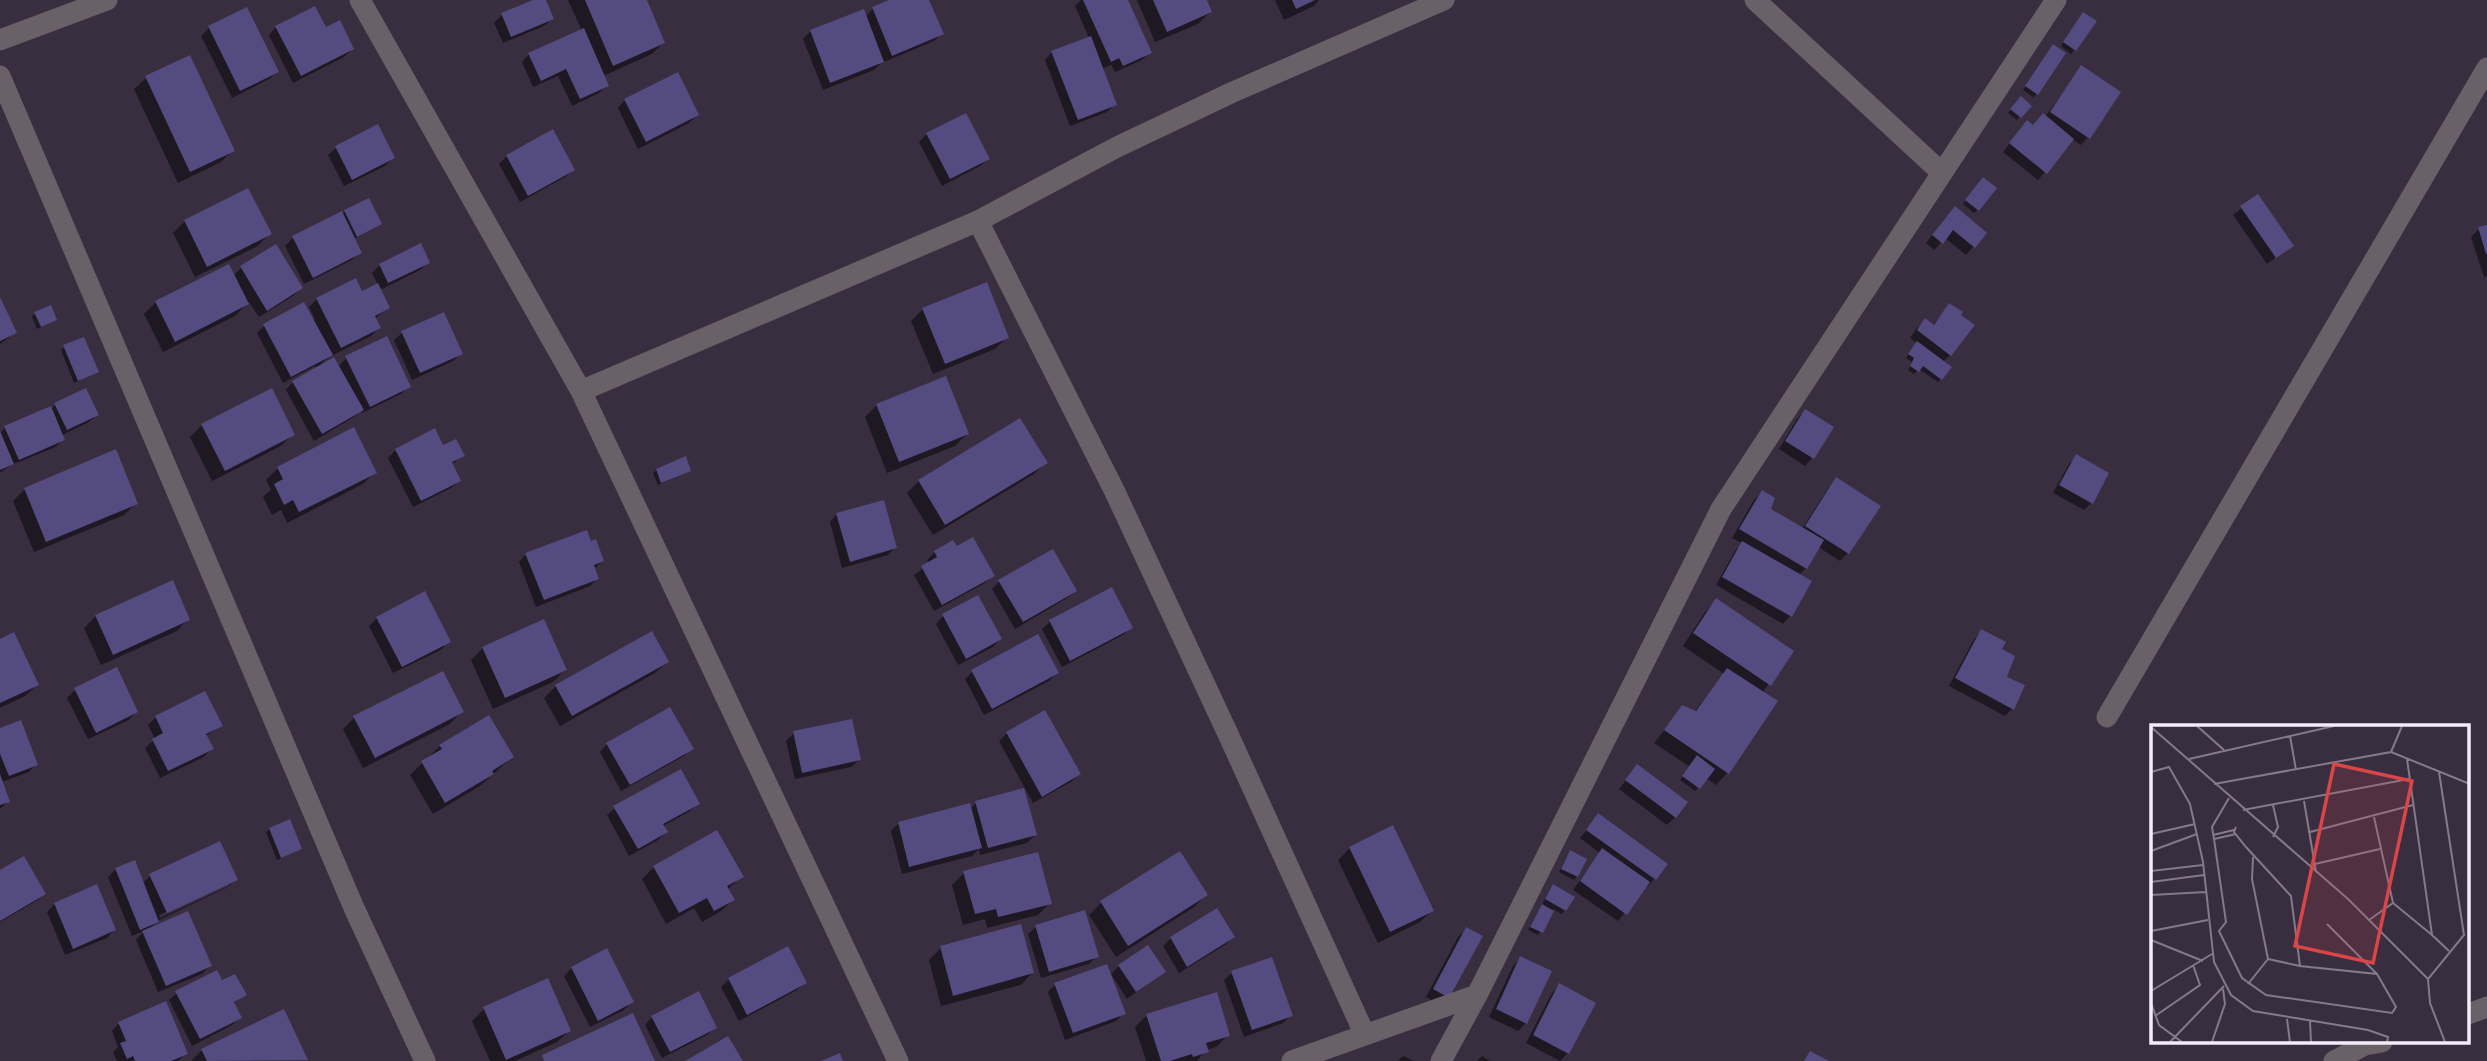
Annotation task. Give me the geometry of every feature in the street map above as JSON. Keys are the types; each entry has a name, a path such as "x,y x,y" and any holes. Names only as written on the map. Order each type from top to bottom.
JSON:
{"street":[{"path":"0,40 107,0"},
{"path":"360,0 580,391 898,1061"},
{"path":"580,391 978,221 1163,125 1351,39 1444,0"},
{"path":"1755,0 1942,173"},
{"path":"1441,1061 1477,995 1721,509 2056,0"},
{"path":"2107,717 2487,68"},
{"path":"0,76 349,895 425,1061"},
{"path":"978,221 1115,492 1365,1035"},
{"path":"1292,1061 1477,995"},
{"path":"2470,1013 2487,1007"},
{"path":"2334,1061 2371,1044"}],"building":[{"path":"533,0 546,0 554,19 511,37 501,13"},
{"path":"585,0 647,0 665,43 613,66"},
{"path":"889,0 929,0 944,34 892,56 872,7"},
{"path":"1083,0 1128,0 1152,53 1123,66 1119,58 1111,62"},
{"path":"1153,0 1207,0 1212,12 1167,32"},
{"path":"1292,0 1315,0 1296,9"},
{"path":"315,6 326,27 340,20 354,49 301,76 275,26"},
{"path":"247,7 279,72 240,91 208,26"},
{"path":"864,9 884,62 830,83 810,30"},
{"path":"2083,12 2097,21 2076,51 2063,42"},
{"path":"584,28 609,86 580,99 566,69 541,81 528,53"},
{"path":"1091,36 1117,105 1078,120 1051,51"},
{"path":"2053,44 2066,53 2038,95 2025,86"},
{"path":"190,55 235,151 190,172 145,76"},
{"path":"2081,65 2121,92 2090,139 2050,112"},
{"path":"678,72 699,115 646,142 624,99"},
{"path":"2021,96 2032,106 2021,118 2010,109"},
{"path":"966,113 990,159 950,179 926,133"},
{"path":"2043,113 2074,139 2047,174 2009,143 2027,120 2033,125"},
{"path":"378,124 395,158 352,180 335,146"},
{"path":"553,129 575,170 528,196 506,155"},
{"path":"1983,177 1997,188 1979,211 1965,200"},
{"path":"248,188 272,234 207,267 184,220"},
{"path":"2258,194 2294,246 2276,258 2240,206"},
{"path":"369,198 382,224 357,237 344,210"},
{"path":"1955,206 1987,233 1975,248 1953,230 1943,244 1932,235"},
{"path":"342,211 362,253 313,278 292,236"},
{"path":"2487,225 2487,254 2486,254 2478,227"},
{"path":"421,243 430,263 388,283 379,264"},
{"path":"276,244 303,288 267,311 240,266"},
{"path":"229,264 249,304 175,342 155,301"},
{"path":"356,278 362,291 378,283 390,308 375,316 381,328 341,348 316,298"},
{"path":"987,282 1009,338 945,364 922,308"},
{"path":"0,297 17,333 0,341"},
{"path":"304,302 333,355 291,377 263,324"},
{"path":"1949,303 1963,312 1961,315 1975,325 1951,356 1917,330 1925,318 1934,325"},
{"path":"51,305 57,320 41,327 34,312"},
{"path":"444,312 463,354 420,373 401,331"},
{"path":"387,336 411,387 370,407 345,356"},
{"path":"84,337 99,372 78,381 63,345"},
{"path":"1917,341 1952,367 1942,380 1923,366 1919,372 1910,366 1914,358 1908,354"},
{"path":"334,357 364,410 322,434 292,381"},
{"path":"946,376 969,434 899,462 876,404"},
{"path":"86,388 99,415 67,430 54,403"},
{"path":"272,388 295,435 225,471 201,424"},
{"path":"51,406 65,440 19,460 4,426"},
{"path":"1805,409 1834,427 1814,459 1785,441"},
{"path":"1020,418 1048,463 945,525 918,480"},
{"path":"354,427 377,473 299,512 293,500 284,505 274,484 283,479 277,467"},
{"path":"435,428 443,445 456,439 465,456 452,462 461,481 421,501 395,449"},
{"path":"0,431 14,464 0,470"},
{"path":"116,449 138,504 46,542 24,488"},
{"path":"2076,454 2109,473 2093,504 2059,485"},
{"path":"686,456 691,471 661,483 656,469"},
{"path":"1836,477 1881,506 1849,554 1805,526"},
{"path":"1762,490 1775,498 1771,509 1824,540 1807,569 1739,529"},
{"path":"884,500 897,548 850,562 836,513"},
{"path":"587,530 591,541 596,539 604,561 594,565 599,579 544,600 525,553"},
{"path":"973,537 995,576 942,605 921,566 937,557 934,551 953,540 957,546"},
{"path":"1742,541 1812,581 1792,617 1722,577"},
{"path":"1053,549 1077,591 1023,622 998,580"},
{"path":"173,580 190,620 113,655 95,615"},
{"path":"1112,587 1133,628 1070,661 1049,620"},
{"path":"425,591 451,642 402,667 376,617"},
{"path":"978,595 1002,639 966,659 942,614"},
{"path":"1716,598 1794,651 1771,686 1693,633"},
{"path":"544,619 567,670 505,698 482,647"},
{"path":"1981,629 2006,642 2002,649 2015,656 2007,677 2025,685 2014,710 1955,678"},
{"path":"652,631 669,662 572,716 555,685"},
{"path":"14,632 39,685 0,703 0,639"},
{"path":"1038,634 1059,673 992,709 971,670"},
{"path":"117,667 138,712 96,733 74,688"},
{"path":"1727,668 1778,701 1729,774 1664,730 1682,705 1696,711"},
{"path":"443,671 464,712 375,758 353,716"},
{"path":"205,691 223,726 206,734 214,749 168,771 152,739 163,733 155,716"},
{"path":"670,707 694,749 630,785 606,743"},
{"path":"1045,710 1081,774 1042,797 1006,732"},
{"path":"489,715 514,757 492,771 494,774 445,803 421,761 442,749 439,745"},
{"path":"852,719 861,760 802,773 793,731"},
{"path":"21,720 38,765 9,776 0,754 0,728"},
{"path":"1697,755 1715,769 1700,789 1682,776"},
{"path":"1637,764 1688,802 1676,818 1625,780"},
{"path":"681,769 700,804 663,824 668,832 638,849 613,806"},
{"path":"0,774 10,802 0,805"},
{"path":"1024,788 1037,835 988,848 975,801"},
{"path":"970,803 982,848 909,867 898,822"},
{"path":"1598,813 1668,864 1656,880 1586,830"},
{"path":"290,819 302,849 281,858 269,828"},
{"path":"1393,825 1434,911 1390,932 1349,847"},
{"path":"717,830 744,877 727,886 735,900 714,911 707,898 679,913 653,866"},
{"path":"220,841 238,880 167,913 149,874"},
{"path":"1602,848 1650,882 1627,915 1580,881"},
{"path":"1570,850 1587,859 1578,877 1561,869"},
{"path":"1180,851 1208,895 1128,946 1100,901"},
{"path":"1038,852 1052,904 998,917 996,909 975,914 963,871"},
{"path":"24,856 46,894 0,921 0,870"},
{"path":"135,860 159,922 140,930 115,868"},
{"path":"97,884 116,930 73,949 54,903"},
{"path":"1553,884 1575,897 1566,911 1545,899"},
{"path":"1542,904 1554,911 1543,933 1530,927"},
{"path":"1217,908 1235,937 1187,967 1170,937"},
{"path":"1085,910 1099,957 1049,972 1035,925"},
{"path":"188,911 212,966 166,986 142,931"},
{"path":"1021,924 1034,973 953,996 940,946"},
{"path":"1466,927 1483,936 1449,998 1433,989"},
{"path":"1148,945 1166,972 1136,992 1118,965"},
{"path":"788,946 807,983 747,1015 728,978"},
{"path":"607,948 634,1002 598,1021 571,967"},
{"path":"1520,956 1552,971 1527,1024 1496,1009"},
{"path":"1272,957 1293,1016 1252,1030 1231,971"},
{"path":"1107,964 1126,1014 1073,1033 1054,983"},
{"path":"217,970 222,980 235,974 247,995 234,1002 242,1018 200,1039 175,991"},
{"path":"548,978 571,1031 506,1060 483,1007"},
{"path":"1559,983 1596,1003 1569,1054 1533,1035"},
{"path":"699,991 717,1028 670,1052 651,1016"},
{"path":"1217,992 1230,1036 1206,1043 1209,1052 1161,1061 1146,1014"},
{"path":"166,1001 188,1054 171,1061 135,1061 133,1056 127,1059 120,1043 126,1041 118,1022"},
{"path":"284,1009 308,1060 207,1061 201,1049"},
{"path":"633,1013 655,1061 544,1061 542,1055"},
{"path":"728,1036 743,1061 685,1061"},
{"path":"1810,1051 1829,1061 1804,1061"},
{"path":"840,1053 843,1061 821,1061"}]}
